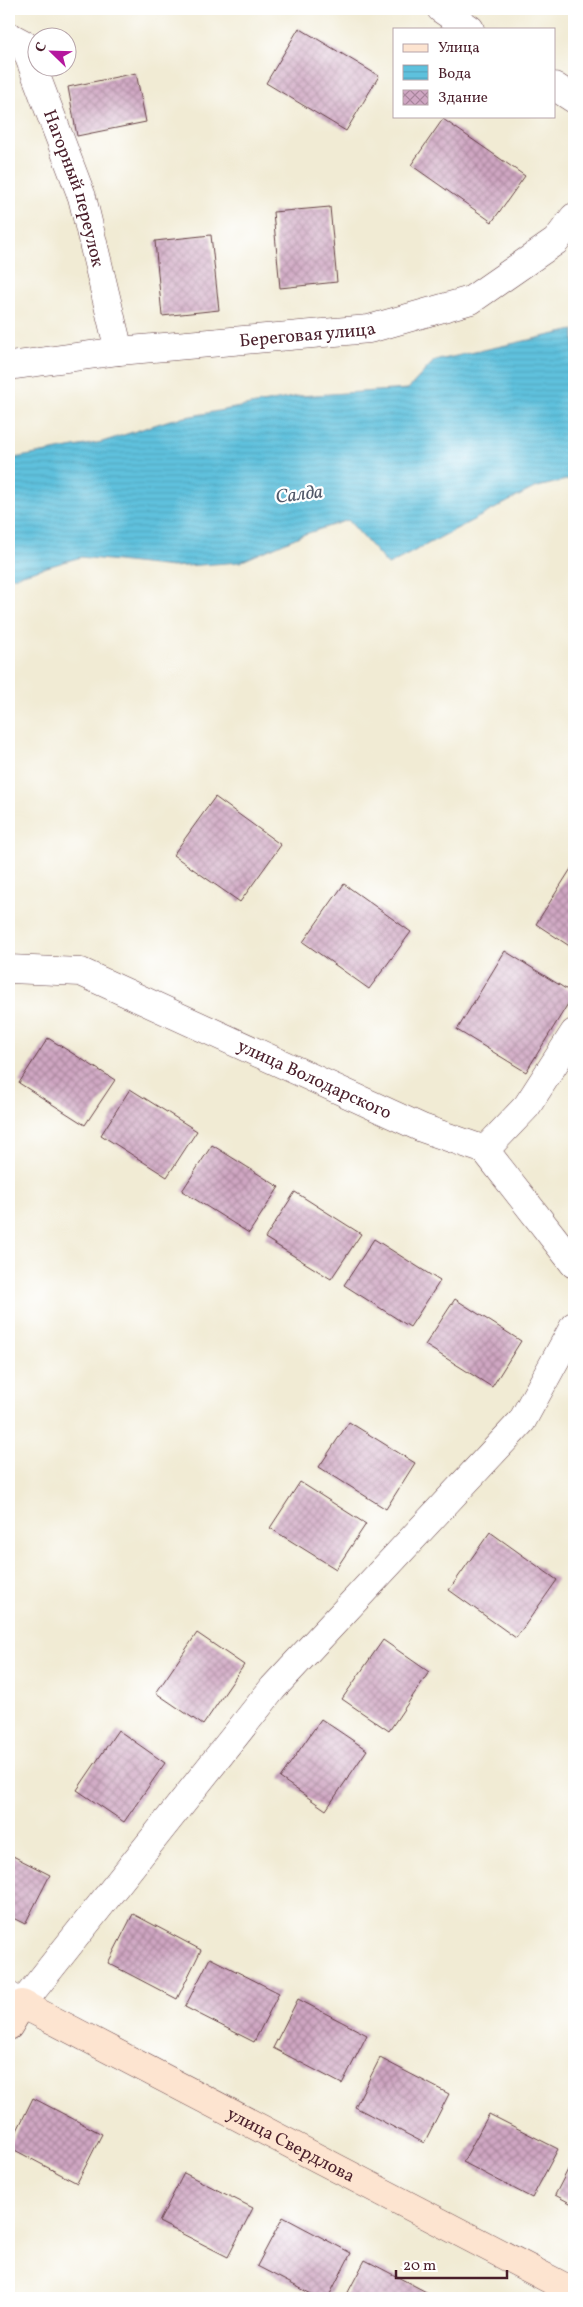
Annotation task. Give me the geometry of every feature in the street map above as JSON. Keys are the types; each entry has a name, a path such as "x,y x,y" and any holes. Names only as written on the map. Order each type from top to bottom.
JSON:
{"street":[{"path":"441,9 469,28"},
{"name":"Нагорный переулок","path":"9,36 24,44 82,197 119,351"},
{"path":"556,87 574,99"},
{"name":"Береговая улица","path":"9,366 119,351 369,329 471,300 556,241 574,217"},
{"name":"улица Володарского","path":"9,968 81,972 422,1128 485,1150"},
{"path":"574,1034 526,1106 485,1150 574,1264"},
{"path":"13,2009 274,1688 522,1421 574,1326"},
{"name":"улица Свердлова","path":"13,2009 574,2292"}],"water":[{"name":"Салда","path":"574,330 574,478 534,488 388,565 348,520 302,535 240,562 172,567 81,557 9,578 9,459 102,442 170,420 299,396 408,389 434,361"}],"building":[{"path":"299,28 379,76 346,131 266,83"},
{"path":"136,73 146,122 77,136 68,87"},
{"path":"443,119 525,176 492,222 411,165"},
{"path":"330,207 337,282 280,288 273,212"},
{"path":"211,235 219,310 162,316 155,241"},
{"path":"215,797 281,845 240,902 173,855"},
{"path":"574,864 574,949 536,924"},
{"path":"344,884 411,932 369,989 303,942"},
{"path":"505,951 574,994 526,1072 457,1030"},
{"path":"48,1038 115,1080 85,1125 19,1083"},
{"path":"130,1089 197,1131 167,1177 101,1135"},
{"path":"212,1145 279,1187 249,1233 182,1191"},
{"path":"295,1192 361,1234 331,1279 265,1238"},
{"path":"374,1239 440,1281 410,1327 344,1285"},
{"path":"455,1299 521,1341 492,1387 425,1345"},
{"path":"349,1422 415,1463 386,1509 319,1467"},
{"path":"300,1482 366,1524 336,1569 270,1528"},
{"path":"490,1532 557,1580 516,1638 449,1590"},
{"path":"197,1633 244,1665 203,1725 156,1693"},
{"path":"383,1640 429,1672 389,1731 342,1699"},
{"path":"321,1719 367,1750 326,1810 280,1778"},
{"path":"118,1730 165,1763 124,1822 77,1790"},
{"path":"9,1854 50,1875 25,1924 9,1916"},
{"path":"133,1914 201,1950 177,1999 108,1963"},
{"path":"210,1958 279,1993 254,2042 185,2007"},
{"path":"298,1999 367,2035 342,2084 273,2048"},
{"path":"380,2058 449,2094 424,2143 355,2107"},
{"path":"33,2098 102,2134 77,2183 9,2147"},
{"path":"489,2114 558,2149 532,2198 463,2162"},
{"path":"574,2158 574,2205 555,2195"},
{"path":"184,2173 253,2208 228,2257 159,2222"},
{"path":"283,2217 351,2253 328,2298 319,2298 257,2266"},
{"path":"365,2260 434,2296 433,2298 345,2298"}]}
